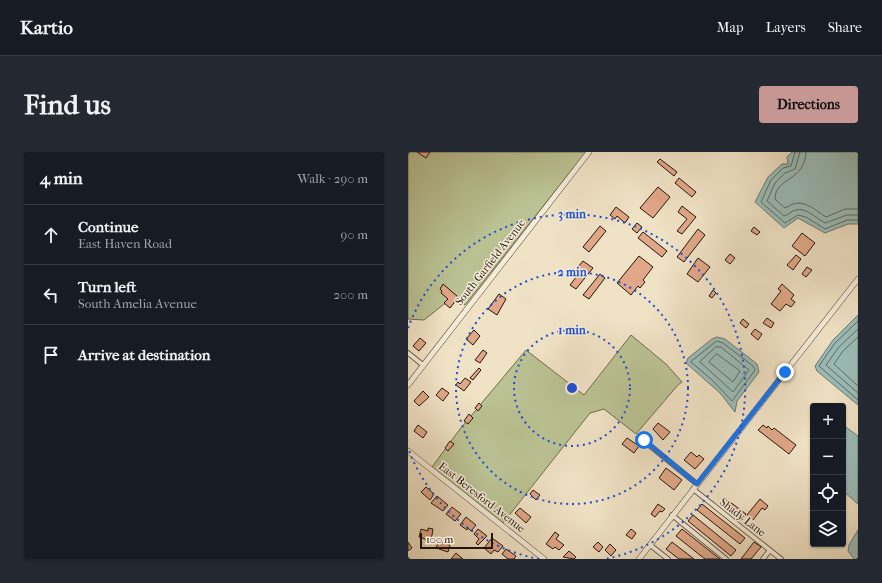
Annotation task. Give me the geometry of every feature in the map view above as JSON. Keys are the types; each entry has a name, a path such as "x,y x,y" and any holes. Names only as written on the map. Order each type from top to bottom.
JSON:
{"street":[{"name":"South Garfield Avenue","path":"408,385 589,152"},
{"path":"639,559 858,279"},
{"path":"408,352 423,365"},
{"path":"644,440 697,484"},
{"name":"East Beresford Avenue","path":"408,451 544,559"},
{"name":"Shady Lane","path":"693,489 782,559"},
{"path":"672,515 726,559"},
{"path":"650,545 668,559"},
{"path":"763,559 770,550"}],"green space":[{"path":"410,152 586,152 465,305 453,297 424,320 408,319 408,156"},
{"path":"631,335 666,364 682,382 636,434 604,409 590,413 503,523 432,467 460,429 526,350 584,395"}],"water":[{"path":"792,152 858,152 858,224 848,224 825,233 798,218 784,228 755,202 768,177 782,164 788,164 787,157"},
{"path":"858,315 858,405 817,371 815,366 833,340"},
{"path":"717,337 725,339 757,364 759,372 737,401 735,412 720,393 686,363 688,358 712,339"},
{"path":"846,427 858,436 858,504 846,494"},
{"path":"858,530 858,559 854,559 848,551 849,545"}],"building":[{"path":"417,152 430,152 426,158"},
{"path":"660,159 677,172 674,176 657,162"},
{"path":"679,178 696,192 692,197 675,183"},
{"path":"658,187 670,197 653,218 640,208"},
{"path":"682,206 696,217 682,234 677,231 687,219 678,212"},
{"path":"616,207 629,217 625,223 617,216 615,219 610,215"},
{"path":"637,223 642,227 637,233 632,229"},
{"path":"600,226 606,231 589,252 583,247"},
{"path":"754,227 760,232 757,235 751,231"},
{"path":"698,229 705,235 684,262 677,257"},
{"path":"643,232 667,251 662,257 638,238"},
{"path":"802,233 815,243 805,256 792,246"},
{"path":"730,254 735,258 730,264 725,260"},
{"path":"796,255 801,259 793,270 787,265"},
{"path":"639,256 653,267 643,280 645,282 640,288 638,286 631,295 617,283"},
{"path":"698,258 710,267 698,282 687,274"},
{"path":"583,261 593,268 576,289 570,285 581,271 577,268"},
{"path":"807,267 812,270 806,277 802,274"},
{"path":"600,274 605,278 589,299 583,295"},
{"path":"443,284 457,296 457,299 450,308 444,303 448,299 441,293 442,291 440,289"},
{"path":"782,284 794,295 791,299 795,302 791,307 786,304 780,311 771,304 781,291 778,289"},
{"path":"713,290 716,293 712,298 709,296"},
{"path":"499,294 506,299 497,315 488,309"},
{"path":"767,318 774,323 771,328 763,323"},
{"path":"743,319 749,324 746,328 740,323"},
{"path":"755,329 762,334 758,340 751,334"},
{"path":"474,330 480,336 473,345 466,339"},
{"path":"420,338 426,343 419,351 413,346"},
{"path":"483,350 487,353 480,363 475,360"},
{"path":"479,368 481,370 473,380 470,378"},
{"path":"465,378 471,382 464,391 456,385 458,382 460,384"},
{"path":"442,388 449,393 443,401 436,395"},
{"path":"423,391 429,397 419,406 414,401"},
{"path":"479,403 482,406 478,411 475,408"},
{"path":"469,414 473,418 468,424 464,421"},
{"path":"658,423 670,432 663,440 653,429"},
{"path":"418,425 427,432 423,438 414,431"},
{"path":"763,425 767,428 768,426 772,430 774,428 796,445 789,454 758,430"},
{"path":"627,438 639,446 634,453 622,444"},
{"path":"450,441 454,444 448,451 445,448"},
{"path":"691,452 697,457 699,455 704,459 695,469 684,460"},
{"path":"666,468 682,480 674,490 659,478"},
{"path":"426,487 434,494 430,500 421,492"},
{"path":"533,490 540,495 536,500 530,494"},
{"path":"437,496 448,505 443,511 431,503"},
{"path":"760,499 768,506 765,510 762,508 753,520 747,515"},
{"path":"730,502 746,514 742,520 726,508"},
{"path":"658,504 665,509 662,512 660,511 655,517 651,514"},
{"path":"702,504 745,538 740,544 697,510"},
{"path":"452,507 461,514 455,521 446,514"},
{"path":"520,508 531,517 526,523 515,513"},
{"path":"693,515 736,550 731,556 688,521"},
{"path":"466,517 476,525 471,531 460,525"},
{"path":"428,528 433,529 431,541 419,537 421,529 428,531"},
{"path":"478,529 487,536 478,545 476,543 479,539 474,534"},
{"path":"631,529 636,533 632,539 626,535"},
{"path":"682,529 720,559 705,559 676,536"},
{"path":"555,532 559,535 556,539 564,545 559,550 555,547 553,549 546,544"},
{"path":"492,538 503,546 498,552 494,550 491,554 484,548"},
{"path":"439,541 450,545 448,552 436,548"},
{"path":"408,542 412,548 408,551"},
{"path":"598,542 603,547 599,552 593,547"},
{"path":"672,542 694,559 679,559 666,549"},
{"path":"754,542 761,547 751,559 741,559"},
{"path":"610,544 616,550 611,556 605,550"},
{"path":"506,549 516,556 514,559 508,559 502,554"},
{"path":"569,551 576,557 574,559 563,557"},
{"path":"456,553 463,559 451,559"}],"route":[{"path":"644,440 697,484 785,372"}]}
